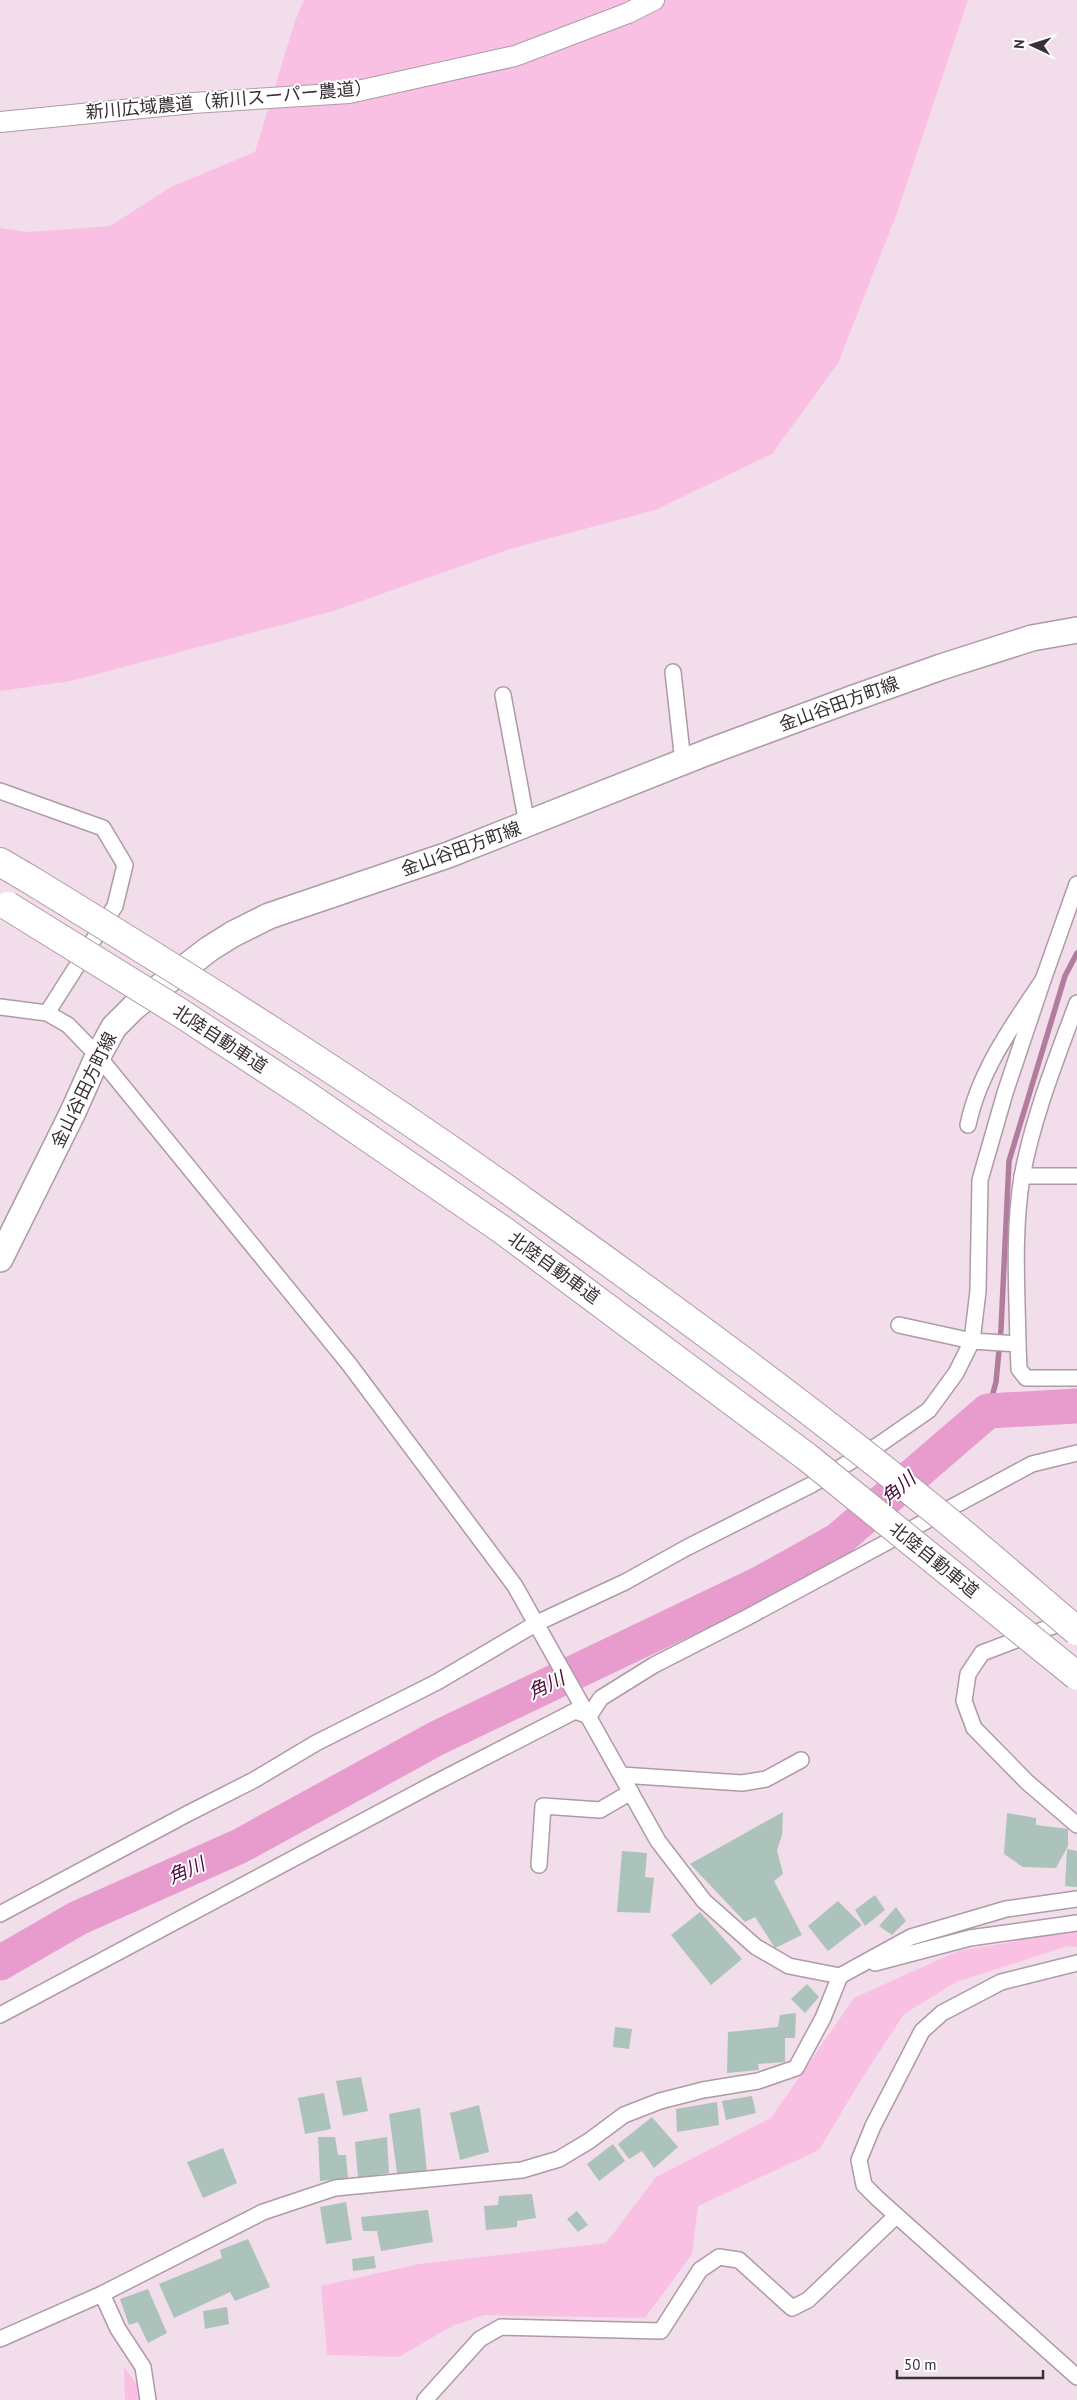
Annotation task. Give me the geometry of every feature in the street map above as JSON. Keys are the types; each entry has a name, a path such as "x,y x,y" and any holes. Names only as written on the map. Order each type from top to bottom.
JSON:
{"highway":[{"name":"北陸自動車道","path":"0,862 204,987 527,1203 830,1428 954,1526 1077,1631"},
{"name":"北陸自動車道","path":"4,904 179,1012 298,1090 504,1231 807,1456 1077,1676"}],"main road":[{"name":"金山谷田方町線","path":"0,1259 73,1112 98,1056 114,1027 134,1007 209,949 233,934 269,916 448,855 683,762 941,667 1032,638 1077,630"}],"street":[{"name":"新川広域農道（新川スーパー農道）","path":"0,122 193,103 348,93 515,56 628,13 654,0"},
{"path":"674,672 683,762"},
{"path":"503,695 527,824"},
{"path":"0,790 103,828 125,864 115,906 48,1013"},
{"path":"0,1914 254,1780 316,1743 436,1682 538,1625 811,1485 880,1444 929,1410 956,1373 972,1341 978,1291 980,1180 1005,1093 1077,884"},
{"path":"968,1125 972,1105 993,1058 1043,980"},
{"path":"1077,1003 1044,1099 1022,1176 1018,1219 1019,1369 1026,1378 1077,1378"},
{"path":"0,1007 48,1013 68,1024 98,1056 349,1364 515,1586 588,1713 658,1841 704,1900 756,1947 789,1966 840,1976 911,1937 1006,1909 1077,1899"},
{"path":"1022,1176 1077,1176"},
{"path":"899,1325 972,1341 1018,1344"},
{"path":"588,1713 601,1698 654,1665 746,1618 1032,1464 1077,1453"},
{"path":"1077,1617 982,1653 968,1674 964,1701 974,1728 1027,1782 1077,1825"},
{"path":"0,2015 433,1784 575,1711 588,1713"},
{"path":"621,1774 742,1783 766,1779 801,1760"},
{"path":"538,1865 543,1806 600,1810 631,1792"},
{"path":"860,1966 970,1938 1077,1923"},
{"path":"1077,1963 1001,1982 942,2013 922,2031 873,2126 859,2160 864,2185 896,2216 1077,2377"},
{"path":"0,2340 102,2294 263,2212 335,2188 522,2170 559,2159 589,2141 624,2115 660,2101 703,2090 758,2081 796,2068 823,2018 840,1976"},
{"path":"425,2400 480,2339 501,2327 661,2331 700,2270 719,2257 738,2260 792,2308 808,2300 896,2216"},
{"path":"102,2294 118,2329 143,2367 148,2400"}],"shaded area":[{"path":"304,0 968,0 897,213 838,363 772,454 655,510 510,549 330,612 71,681 0,691 0,228 29,232 110,226 171,187 255,152 295,21"},
{"path":"1077,1931 1077,1947 1068,1946 956,1982 904,2014 859,2083 819,2150 698,2206 692,2254 645,2318 484,2315 452,2326 399,2357 327,2355 321,2286 419,2264 606,2243 656,2177 771,2118 854,1998 958,1951"},
{"path":"124,2367 141,2390 143,2400 125,2400"}],"building":[{"path":"783,1812 782,1835 777,1850 783,1874 774,1881 802,1935 775,1948 755,1917 745,1922 690,1864"},
{"path":"1007,1813 1036,1818 1036,1825 1068,1829 1068,1846 1056,1868 1023,1867 1004,1854"},
{"path":"1067,1849 1077,1851 1077,1887 1065,1886"},
{"path":"622,1851 647,1853 645,1877 654,1878 650,1913 617,1912"},
{"path":"875,1895 885,1910 865,1926 855,1910"},
{"path":"838,1901 862,1925 828,1951 808,1926"},
{"path":"896,1907 906,1921 892,1935 879,1926"},
{"path":"700,1912 742,1959 711,1985 671,1935"},
{"path":"807,1984 819,1997 805,2013 791,1999"},
{"path":"796,2013 795,2038 785,2038 785,2062 758,2064 759,2070 727,2073 728,2032 778,2027 780,2015"},
{"path":"615,2027 632,2029 629,2049 613,2047"},
{"path":"361,2077 368,2111 343,2116 336,2081"},
{"path":"324,2093 331,2129 305,2134 298,2098"},
{"path":"752,2096 756,2113 726,2120 722,2101"},
{"path":"717,2102 719,2125 677,2132 676,2109"},
{"path":"479,2105 489,2152 460,2160 450,2113"},
{"path":"420,2108 427,2171 397,2173 389,2114"},
{"path":"652,2117 678,2147 654,2168 642,2151 629,2159 618,2144"},
{"path":"318,2137 335,2137 338,2155 346,2155 348,2179 320,2181"},
{"path":"387,2137 389,2173 358,2178 355,2142"},
{"path":"613,2144 625,2161 599,2181 587,2164"},
{"path":"223,2148 237,2183 203,2198 187,2162"},
{"path":"532,2194 536,2218 517,2221 517,2227 486,2230 484,2206 498,2205 499,2196"},
{"path":"346,2202 352,2240 326,2244 320,2207"},
{"path":"428,2210 433,2242 381,2251 377,2231 363,2231 361,2217"},
{"path":"577,2211 588,2225 578,2232 567,2219"},
{"path":"248,2239 270,2287 235,2301 230,2292 174,2318 159,2284 222,2258 220,2250"},
{"path":"374,2256 376,2268 353,2271 352,2259"},
{"path":"148,2289 167,2333 148,2343 138,2322 129,2325 120,2299"},
{"path":"227,2307 229,2324 205,2329 203,2311"}],"waterway":[{"path":"988,1411 996,1382 1001,1329 1009,1161 1065,976 1077,953"},
{"name":"角川","path":"0,1963 78,1918 240,1846 437,1738 761,1583 838,1540 988,1411 1077,1406"}]}
